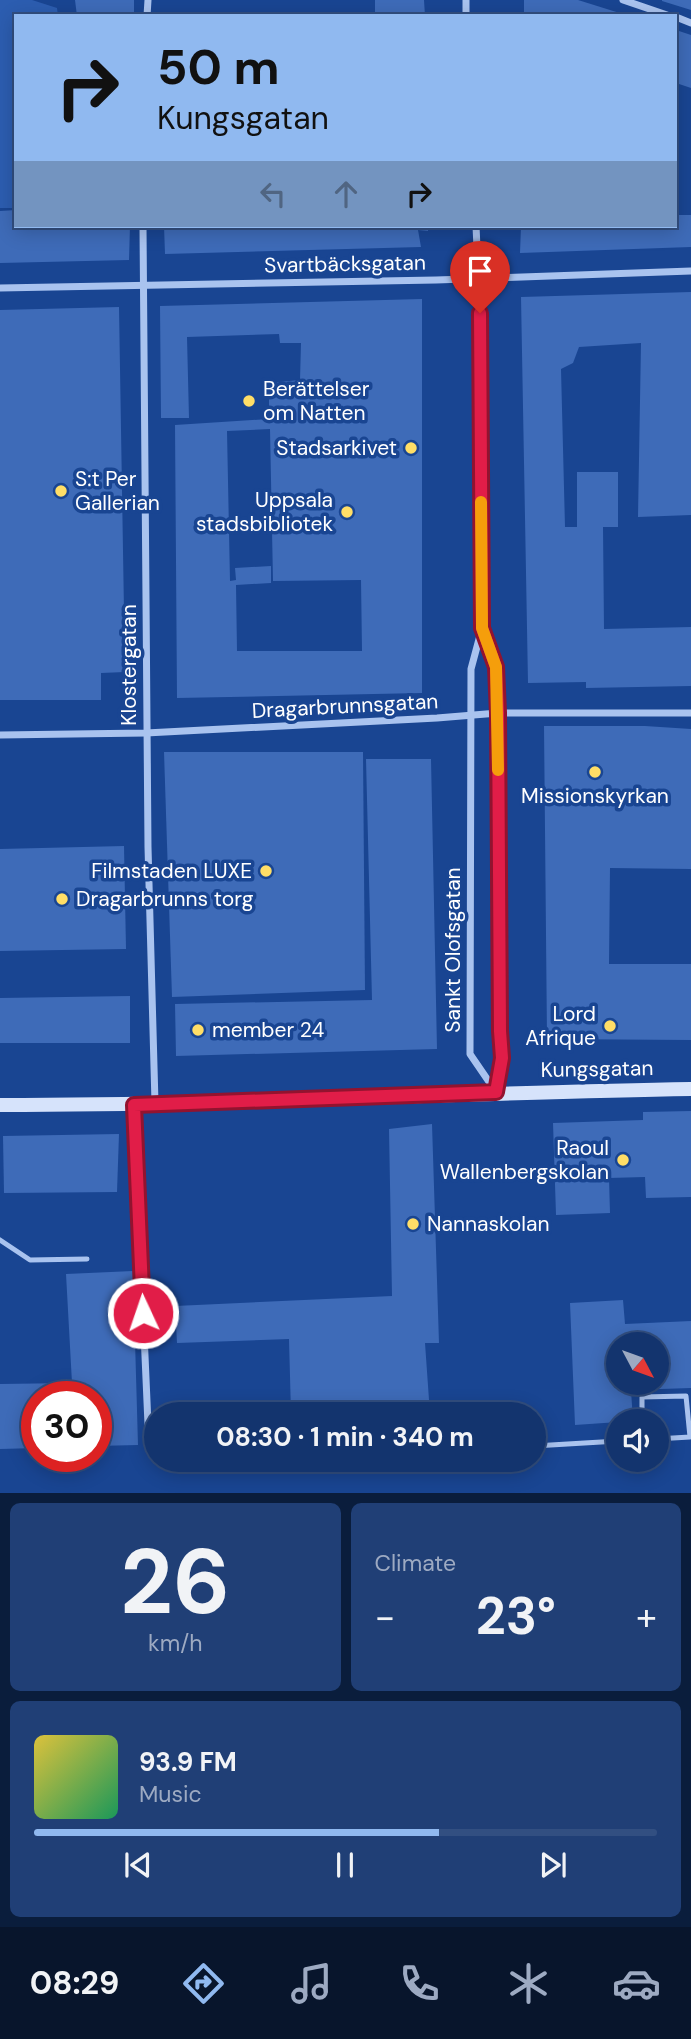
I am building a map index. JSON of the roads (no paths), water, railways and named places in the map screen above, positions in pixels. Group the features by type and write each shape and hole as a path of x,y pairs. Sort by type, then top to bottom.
{"main road":[{"name":"Kungsgatan","path":"0,1105 134,1105 496,1092 691,1089"}],"street":[{"path":"623,0 664,14"},
{"name":"Klostergatan","path":"143,228 146,733 155,1104"},
{"name":"Sankt Olofsgatan","path":"476,228 479,277 482,628 471,669 470,1054 496,1092"},
{"name":"Svartbäcksgatan","path":"0,288 691,271"},
{"name":"Sankt Olofsgatan","path":"482,628 496,667 498,713 502,1058 496,1092"},
{"name":"Dragarbrunnsgatan","path":"0,736 146,733 498,713 691,713"},
{"path":"134,1105 147,1402"}],"lane":[{"path":"0,1240 30,1260 87,1259"},
{"path":"642,1409 642,1397 686,1396 690,1437 669,1438"},
{"path":"546,1445 606,1442"}],"place":[{"name":"Berättelser om Natten","path":"249,401"},
{"name":"Stadsarkivet","path":"411,448"},
{"name":"S:t Per Gallerian","path":"61,491"},
{"name":"Uppsala stadsbibliotek","path":"347,512"},
{"name":"Missionskyrkan","path":"595,772"},
{"name":"Filmstaden LUXE","path":"266,871"},
{"name":"Dragarbrunns torg","path":"62,899"},
{"name":"Lord Afrique","path":"610,1026"},
{"name":"member 24","path":"198,1030"},
{"name":"Raoul Wallenbergskolan","path":"623,1160"},
{"name":"Nannaskolan","path":"413,1224"}]}
